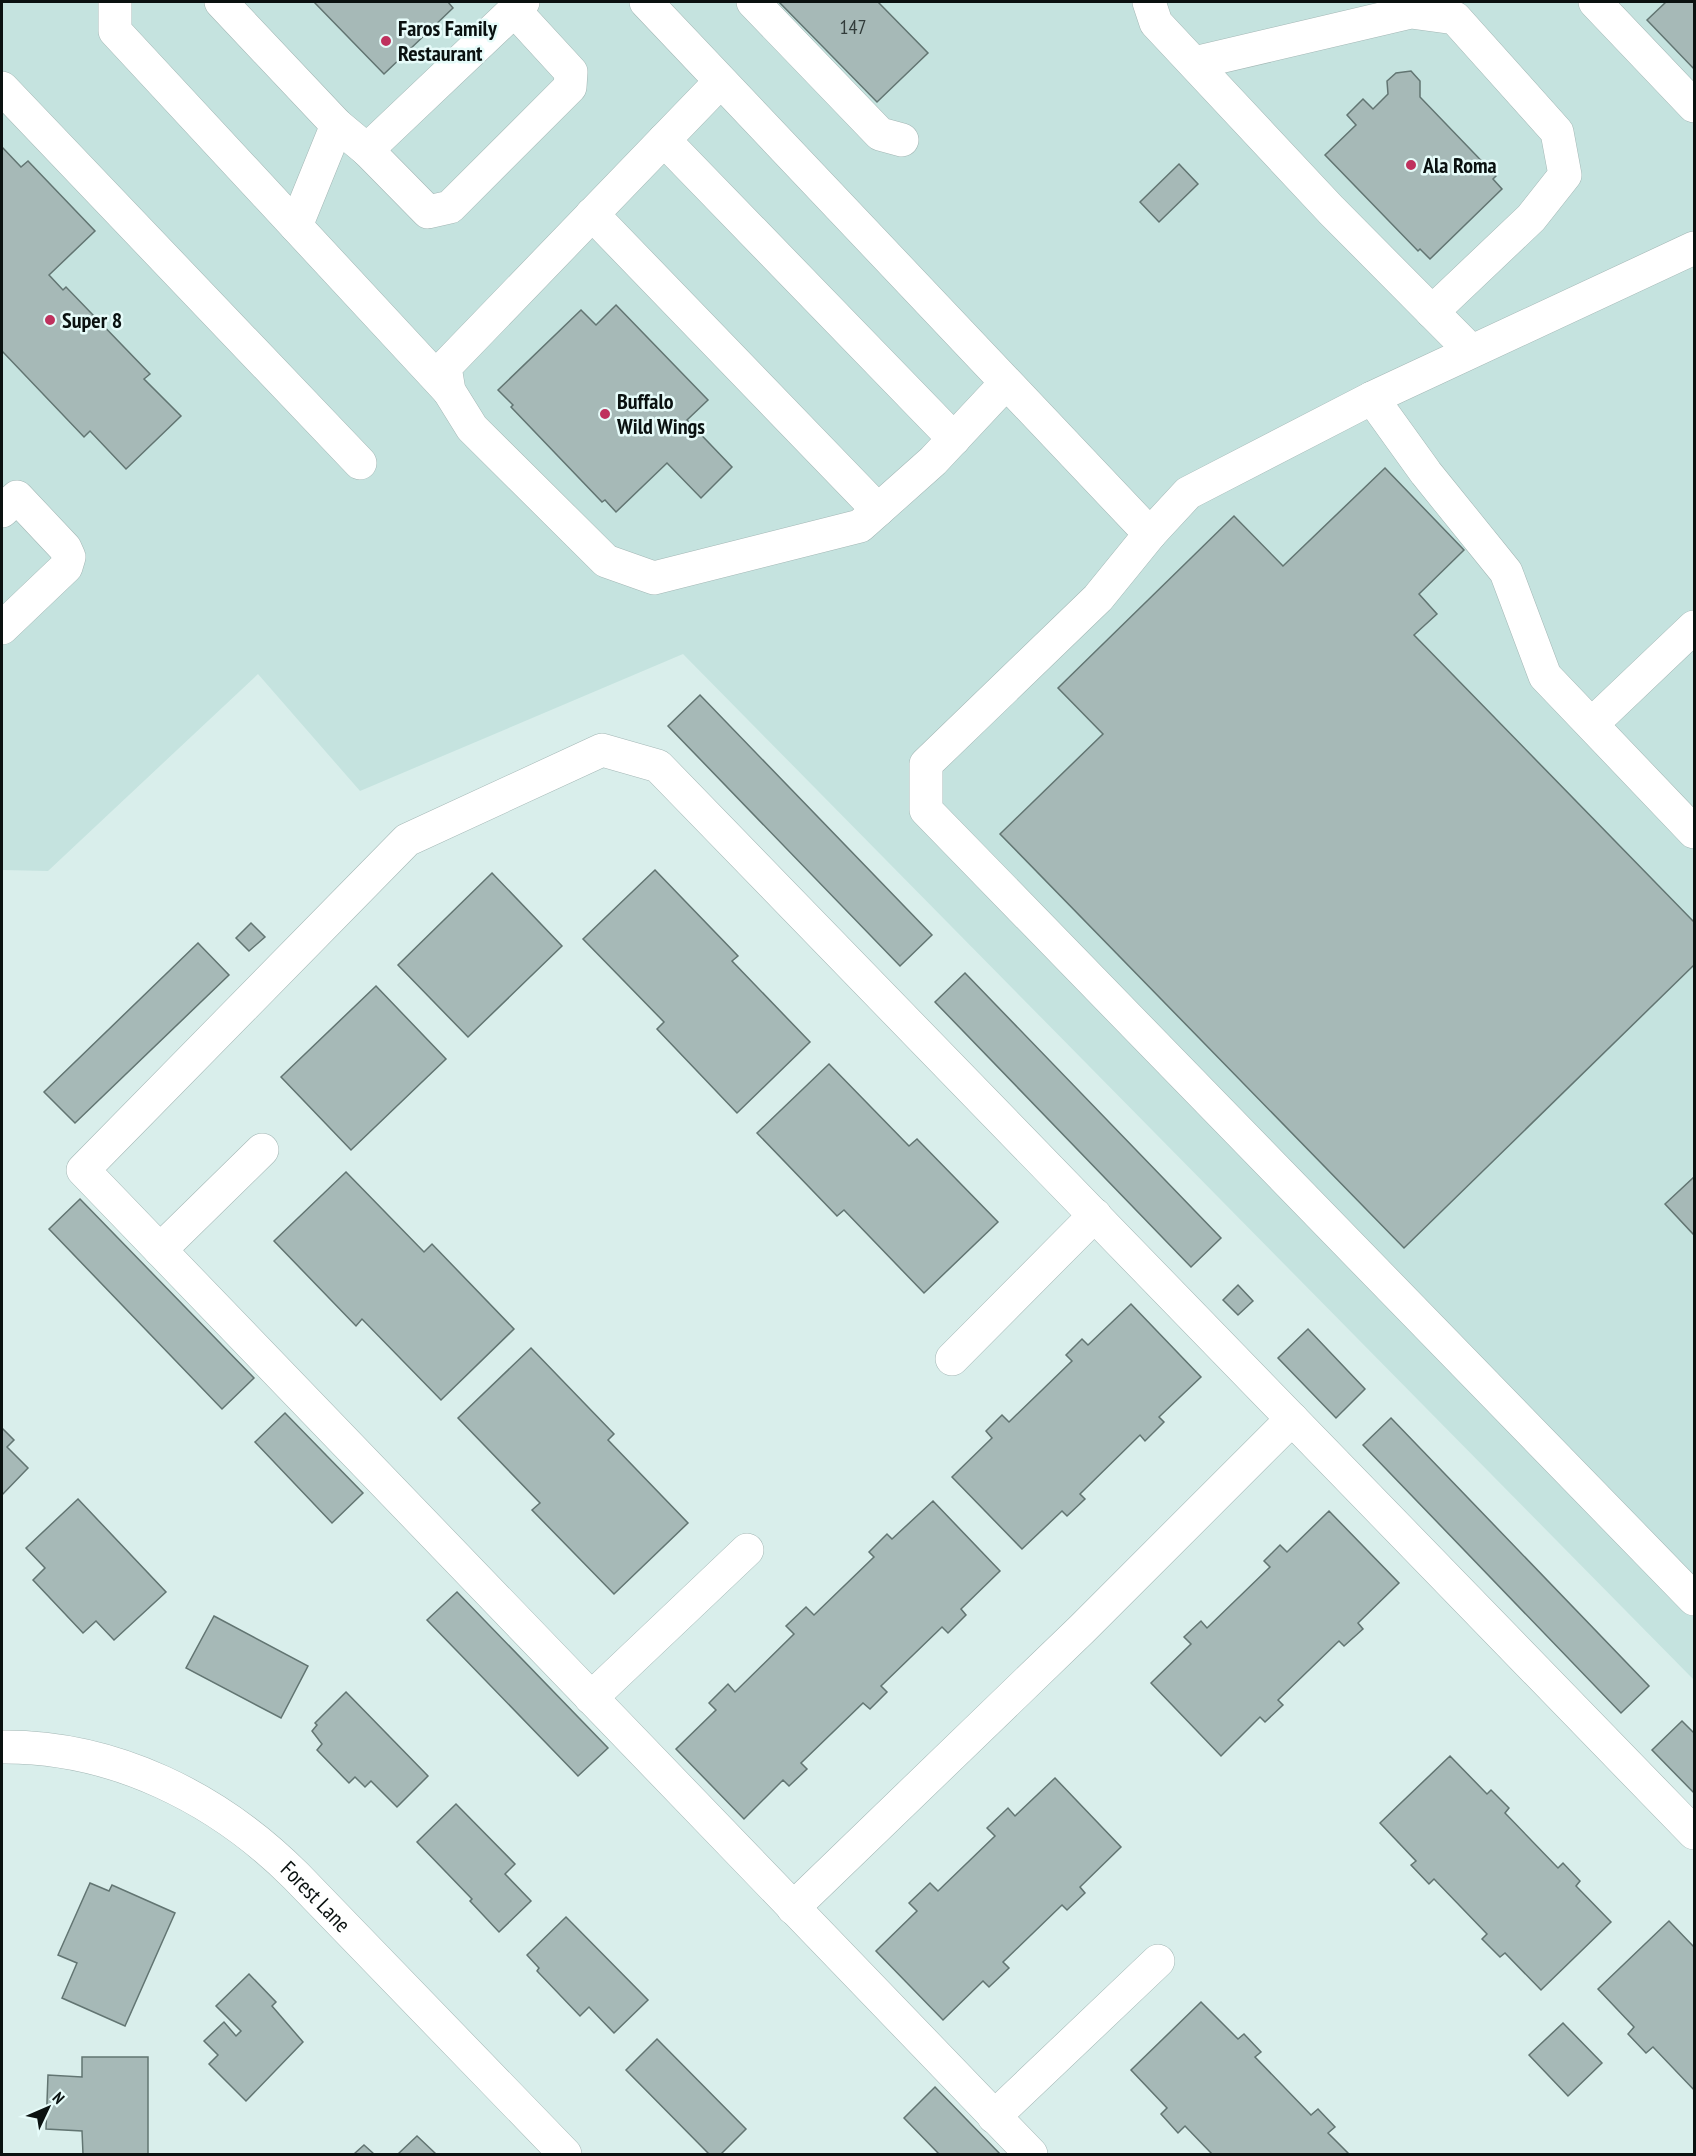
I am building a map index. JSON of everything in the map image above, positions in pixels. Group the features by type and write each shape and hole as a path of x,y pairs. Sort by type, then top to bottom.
{"street":[{"path":"115,2 115,31 449,391 472,428 606,561 654,578 860,526 933,461 1006,383"},
{"path":"221,2 337,125 367,150 428,212 450,207 570,87 571,72 518,6 367,150"},
{"path":"646,2 1150,534"},
{"path":"753,2 880,134 902,140"},
{"path":"1149,2 1156,23 1331,210 1471,351"},
{"path":"1595,2 1695,106"},
{"path":"1194,63 1411,12 1455,18 1557,132 1564,175 1531,218 1432,312"},
{"path":"449,391 445,367 720,82"},
{"path":"2,88 360,463"},
{"path":"296,226 337,125"},
{"path":"664,140 954,438"},
{"path":"592,214 878,510"},
{"path":"1695,248 1372,398 1188,493 1150,534 1098,598 926,764 926,810 1695,1599"},
{"path":"1372,398 1425,473 1506,572 1545,676 1695,832"},
{"path":"2,628 66,567 69,557 65,548 6,496"},
{"path":"1592,724 1695,627"},
{"path":"1031,2154 83,1170 407,840 602,750 658,765 1695,1833"},
{"path":"160,1250 262,1150"},
{"path":"952,1359 1095,1215"},
{"path":"793,1908 1082,1629 1292,1419"},
{"path":"591,1698 747,1550"},
{"name":"Forest Lane","path":"2,1747 82,1756 138,1772 192,1796 253,1836 296,1876 562,2154"},
{"path":"994,2117 1158,1961"}],"shaded area":[{"path":"2,2 1694,2 1694,1680 683,654 360,791 258,674 48,871 2,870"}],"building":[{"name":"Faros Family Restaurant","path":"314,2 448,2 453,8 384,74"},
{"path":"779,2 878,2 928,53 877,102"},
{"path":"1666,2 1694,2 1694,69 1647,20"},
{"name":"Ala Roma","path":"1411,71 1420,81 1420,97 1496,176 1493,179 1502,189 1430,259 1420,249 1418,251 1325,155 1356,125 1347,115 1363,99 1373,109 1388,94 1387,81 1396,73"},
{"name":"Super 8","path":"2,147 21,167 28,161 95,231 49,275 63,290 66,287 150,374 144,379 181,416 126,469 90,431 84,437 2,351"},
{"path":"1179,164 1198,184 1159,222 1140,202"},
{"name":"Buffalo Wild Wings","path":"616,305 708,400 687,420 732,467 701,498 667,463 616,512 605,500 602,502 511,407 513,405 498,390 581,310 596,325"},
{"path":"1385,468 1464,550 1419,594 1437,614 1414,635 1694,922 1694,965 1404,1248 1000,834 1103,734 1058,688 1234,516 1283,566"},
{"path":"700,695 932,935 900,966 668,726"},
{"path":"655,870 738,956 732,961 810,1042 737,1113 657,1029 664,1022 583,939"},
{"path":"492,873 562,946 468,1037 398,965"},
{"path":"251,923 265,937 249,951 236,938"},
{"path":"198,943 229,975 75,1123 44,1092"},
{"path":"965,973 1221,1238 1191,1267 935,1002"},
{"path":"376,986 446,1059 351,1150 281,1077"},
{"path":"829,1064 909,1146 917,1139 998,1222 924,1293 844,1210 837,1216 757,1133"},
{"path":"346,1172 424,1252 432,1244 514,1329 441,1400 362,1319 356,1326 274,1241"},
{"path":"1694,1177 1694,1235 1665,1204"},
{"path":"80,1199 254,1378 222,1409 49,1229"},
{"path":"1238,1285 1253,1301 1238,1315 1223,1300"},
{"path":"1131,1304 1201,1377 1159,1417 1164,1422 1145,1441 1140,1435 1080,1494 1085,1499 1067,1516 1062,1511 1022,1549 952,1477 992,1438 986,1431 1002,1415 1009,1422 1072,1361 1066,1355 1082,1339 1088,1345"},
{"path":"1308,1329 1365,1389 1336,1418 1278,1358"},
{"path":"531,1348 614,1434 608,1440 688,1523 614,1594 532,1510 540,1503 458,1418"},
{"path":"285,1413 363,1493 332,1523 255,1442"},
{"path":"1391,1418 1649,1686 1621,1713 1363,1445"},
{"path":"2,1428 14,1440 7,1447 28,1468 2,1495"},
{"path":"78,1499 166,1592 114,1640 96,1621 83,1633 33,1580 45,1568 26,1548"},
{"path":"933,1501 1000,1571 961,1609 966,1615 948,1633 942,1627 881,1686 887,1692 870,1709 863,1703 801,1763 807,1769 789,1786 783,1780 744,1819 676,1749 716,1710 709,1703 728,1684 735,1692 794,1634 786,1626 806,1607 814,1615 874,1557 869,1552 887,1534 892,1539"},
{"path":"1329,1511 1399,1583 1358,1623 1363,1629 1344,1646 1339,1641 1278,1700 1283,1705 1265,1722 1260,1717 1221,1756 1151,1683 1191,1644 1184,1637 1201,1621 1207,1628 1270,1567 1264,1561 1280,1545 1287,1552"},
{"path":"457,1592 608,1748 578,1776 427,1620"},
{"path":"214,1616 308,1666 281,1718 186,1668"},
{"path":"346,1692 428,1776 397,1807 371,1781 365,1787 355,1777 349,1783 317,1750 322,1744 312,1731 317,1725 315,1723"},
{"path":"1682,1721 1694,1733 1694,1793 1652,1750"},
{"path":"1450,1756 1487,1794 1491,1790 1509,1808 1505,1813 1558,1868 1563,1863 1580,1881 1576,1886 1611,1922 1541,1990 1505,1953 1500,1957 1482,1939 1487,1934 1434,1879 1429,1884 1411,1865 1416,1861 1380,1823"},
{"path":"1055,1778 1121,1847 1080,1887 1085,1893 1067,1910 1062,1905 1003,1962 1009,1968 989,1987 983,1981 943,2020 876,1951 917,1911 909,1903 930,1883 938,1891 995,1836 987,1828 1008,1808 1015,1816"},
{"path":"456,1804 515,1864 505,1874 531,1901 499,1932 470,1901 472,1899 417,1842"},
{"path":"90,1883 109,1891 112,1885 175,1913 125,2026 62,1998 77,1963 58,1955"},
{"path":"566,1917 648,2000 614,2033 589,2007 580,2016 537,1971 539,1968 527,1955"},
{"path":"1669,1921 1694,1947 1694,2090 1653,2047 1646,2053 1628,2034 1634,2027 1598,1989"},
{"path":"249,1974 276,2002 272,2006 303,2042 246,2101 209,2064 218,2055 204,2041 224,2022 236,2036 241,2031 216,2006"},
{"path":"1201,2002 1238,2039 1244,2034 1261,2052 1255,2057 1311,2115 1318,2109 1335,2127 1328,2133 1349,2154 1212,2154 1185,2126 1178,2133 1161,2114 1167,2108 1131,2070"},
{"path":"1563,2023 1602,2063 1568,2096 1529,2055"},
{"path":"657,2039 746,2129 721,2154 709,2154 626,2070"},
{"path":"82,2057 148,2057 148,2154 83,2154 82,2131 46,2129 48,2075 82,2077"},
{"path":"935,2087 1000,2154 939,2154 904,2118"},
{"path":"417,2136 436,2154 398,2154"},
{"path":"364,2145 374,2154 354,2154"}],"place":[{"name":"Faros Family Restaurant","path":"386,41"},
{"name":"Ala Roma","path":"1411,165"},
{"name":"Super 8","path":"50,320"},
{"name":"Buffalo Wild Wings","path":"605,414"}]}
